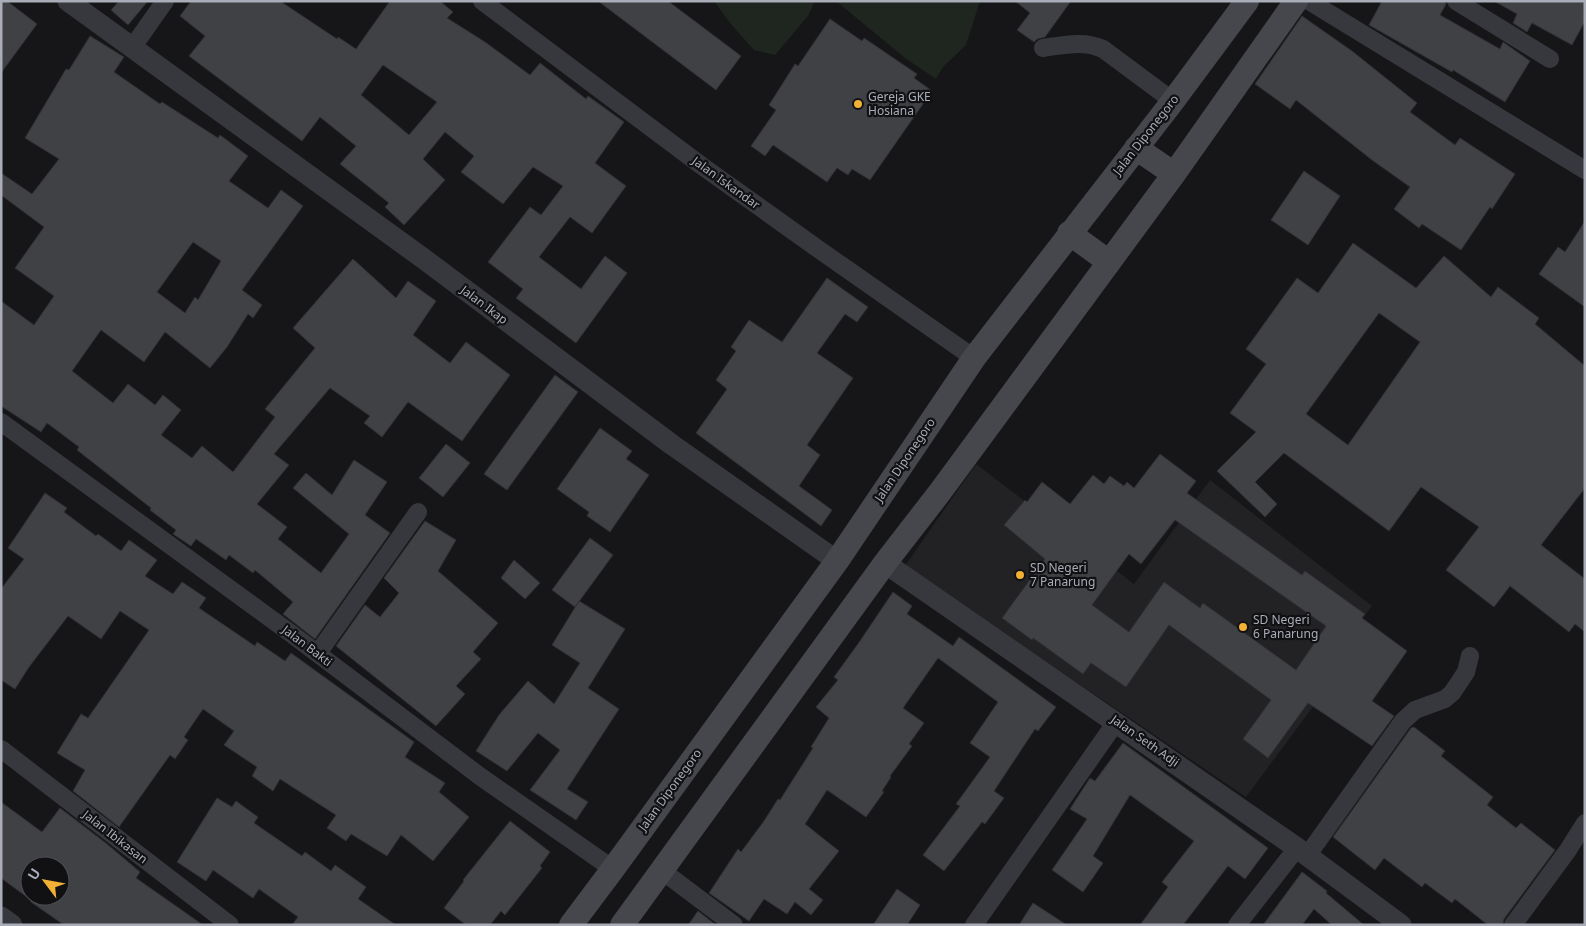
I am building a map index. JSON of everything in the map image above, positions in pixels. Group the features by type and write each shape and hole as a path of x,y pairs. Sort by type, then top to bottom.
{"main road":[{"name":"Jalan Diponegoro","path":"570,925 613,870 837,561 974,358 1173,101 1247,1"},
{"path":"622,925 885,563 940,492 1174,174 1296,1"},
{"path":"1136,148 1174,174"},
{"path":"1069,233 1109,262"}],"street":[{"name":"Jalan Ikap","path":"68,1 424,259 671,444 837,561"},
{"path":"132,48 165,1"},
{"name":"Jalan Iskandar","path":"482,1 702,166 821,252 974,358"},
{"path":"1309,1 1585,170"},
{"path":"1456,1 1550,59"},
{"path":"1044,48 1083,43 1094,44 1173,101"},
{"name":"Jalan Bakti","path":"1,422 318,653 481,777 613,870"},
{"path":"318,653 418,512"},
{"name":"Jalan Seth Adji","path":"885,563 1302,852 1401,925"},
{"path":"1236,925 1302,852 1403,721 1415,710 1445,699 1452,693 1466,672 1470,656"},
{"path":"974,925 1116,722"},
{"name":"Jalan Ibikasan","path":"1,749 230,925"},
{"path":"1513,925 1568,850 1585,823"},
{"path":"661,870 734,925"},
{"path":"1,917 12,925"}],"shaded area":[{"path":"714,1 815,1 808,16 775,55 754,50 730,23"},
{"path":"836,1 980,1 966,45 943,67 936,79 905,58"},
{"name":"SD Negeri 6 Panarung","path":"976,464 1134,584 1210,480 1372,606 1340,648 1350,657 1246,797 905,566"}],"building":[{"path":"1,1 7,1 37,24 1,73"},
{"path":"119,1 148,1 128,25 111,10"},
{"path":"191,1 280,1 337,39 338,37 356,49 390,1 440,1 453,12 447,18 485,42 530,75 540,63 586,99 588,96 624,122 595,163 626,186 592,233 570,217 539,257 581,289 605,256 627,273 576,343 516,298 523,289 488,262 530,207 541,215 563,186 533,167 503,204 461,172 474,156 445,132 423,159 445,180 404,225 385,207 389,203 340,164 356,146 320,117 302,141 189,56 205,36 180,16","holes":["383,65 437,102 409,135 361,95"]},
{"path":"598,1 668,1 741,56 716,90"},
{"path":"1015,1 1071,1 1045,37 1034,42 1017,30 1030,13"},
{"path":"1382,1 1445,1 1446,4 1440,15 1500,49 1503,42 1530,61 1505,102 1453,70 1452,72 1369,25"},
{"path":"1494,1 1585,1 1585,21 1572,45 1532,23 1527,32 1513,23 1517,14"},
{"path":"1302,16 1352,51 1417,103 1410,112 1455,145 1460,138 1515,174 1492,209 1490,207 1461,250 1422,224 1419,228 1394,209 1410,187 1372,160 1296,100 1290,109 1255,84"},
{"path":"830,19 862,41 864,38 917,74 914,78 932,91 870,180 852,169 848,175 837,168 827,182 773,145 765,156 751,146 776,110 769,105 795,64 798,66"},
{"path":"90,36 124,57 114,72 160,104 162,102 218,138 220,135 248,156 229,181 268,208 281,190 303,206 242,290 262,305 253,318 248,314 227,347 210,368 165,332 144,362 101,330 72,371 113,403 128,384 155,405 163,395 181,410 161,435 192,458 202,446 233,472 275,417 265,409 315,348 293,328 353,259 396,298 408,281 436,301 413,335 450,363 466,342 510,375 462,441 408,402 382,437 364,423 370,416 330,388 274,454 289,465 257,504 287,527 278,539 321,573 349,534 293,488 306,473 332,495 354,460 387,482 365,515 390,533 315,639 283,614 293,602 255,570 253,573 229,555 226,560 196,539 191,546 173,534 176,530 150,510 151,508 77,450 79,447 47,423 41,432 1,406 1,301 34,325 54,296 15,268 44,227 1,195 1,173 32,194 59,159 25,138 66,69 69,70","holes":["193,242 221,261 198,300 195,297 185,313 157,292"]},
{"path":"1304,171 1340,196 1308,245 1271,220"},
{"path":"1585,221 1585,307 1539,274 1558,247 1565,252"},
{"path":"1353,243 1416,288 1444,256 1491,297 1498,287 1539,318 1535,324 1585,366 1585,488 1541,545 1585,579 1585,632 1575,624 1569,632 1510,586 1494,607 1446,570 1479,527 1421,487 1389,531 1284,453 1255,482 1277,504 1265,517 1217,471 1256,432 1230,413 1266,364 1246,349 1297,278 1318,293","holes":["1379,313 1420,342 1348,445 1306,414"]},
{"path":"827,278 868,307 857,322 845,314 817,353 853,378 807,445 820,455 799,486 832,510 821,526 696,433 727,389 716,380 736,351 731,347 749,320 782,342"},
{"path":"555,375 578,392 507,490 484,474"},
{"path":"600,428 632,451 626,459 649,475 610,532 587,516 589,512 557,489"},
{"path":"446,444 470,463 443,497 419,478"},
{"path":"1160,454 1196,481 1187,493 1302,575 1305,571 1365,614 1362,618 1407,651 1372,701 1394,716 1372,746 1308,703 1268,758 1243,739 1271,700 1169,625 1126,687 1091,663 1083,674 1002,618 1045,559 1004,525 1025,500 1027,502 1042,482 1070,504 1093,475 1104,484 1110,476 1124,486 1127,482 1134,488","holes":["1175,520 1326,626 1296,670 1203,603 1200,608 1164,582 1129,632 1092,605 1129,554 1141,564"]},
{"path":"45,493 67,508 64,512 96,536 98,534 121,551 129,540 157,560 145,576 173,594 182,582 206,598 199,608 255,646 257,642 285,661 291,653 414,742 405,757 445,783 439,792 469,817 433,861 401,835 387,856 351,834 346,841 327,828 336,815 280,779 273,791 252,776 257,767 224,745 234,731 203,709 184,737 188,740 175,759 170,755 119,827 73,791 85,770 57,753 81,714 88,718 149,630 120,611 101,639 68,616 29,667 15,689 1,680 1,589 24,559 8,548"},
{"path":"425,521 456,540 438,571 498,623 473,652 481,659 456,686 465,694 436,726 336,646 365,605 380,617 399,593 384,578"},
{"path":"590,538 613,555 575,607 552,590"},
{"path":"514,560 540,583 525,599 501,578"},
{"path":"893,592 912,606 907,614 953,646 959,637 1056,707 1038,731 1035,729 994,791 1004,798 985,824 982,822 944,871 923,855 960,806 956,804 990,757 970,743 998,702 938,658 903,708 924,723 909,744 912,746 890,776 882,791 884,792 866,817 827,790 805,824 839,851 809,889 823,900 811,915 795,902 787,914 764,899 749,921 709,893 738,849 741,852 778,799 780,800 813,748 811,747 829,718 816,707 838,680 834,677"},
{"path":"579,601 625,629 588,688 619,709 567,789 588,802 576,820 530,790 560,750 538,733 507,771 476,751 499,715 528,681 554,704 580,663 552,645"},
{"path":"1414,727 1445,751 1441,756 1493,797 1487,805 1516,828 1521,823 1555,850 1504,919 1503,925 1488,925 1455,899 1452,903 1425,883 1422,887 1384,858 1375,870 1333,837 1411,728"},
{"path":"1123,743 1268,848 1245,879 1228,866 1183,925 1140,925 1168,887 1162,882 1194,841 1130,795 1093,856 1103,863 1083,892 1052,870 1087,819 1070,809 1090,778 1095,781"},
{"path":"217,798 232,807 236,801 258,817 254,823 302,856 305,852 331,871 335,865 366,887 358,899 396,925 292,925 298,917 259,889 253,898 213,870 206,881 177,862"},
{"path":"1,802 42,832 60,808 140,872 136,878 203,925 64,925 37,906 70,906 70,856 20,856 20,892 1,878"},
{"path":"510,821 550,852 540,866 542,868 505,915 501,911 490,925 466,925 444,908 463,880"},
{"path":"1302,872 1327,891 1326,893 1364,925 1332,925 1314,909 1302,925 1263,925"},
{"path":"897,889 920,905 907,925 873,925"},
{"path":"1033,903 1067,925 1019,925"},
{"path":"698,911 716,925 688,925"}],"place":[{"name":"Gereja GKE Hosiana","path":"858,104"},
{"name":"SD Negeri 7 Panarung","path":"1020,575"},
{"name":"SD Negeri 6 Panarung","path":"1243,627"}]}
